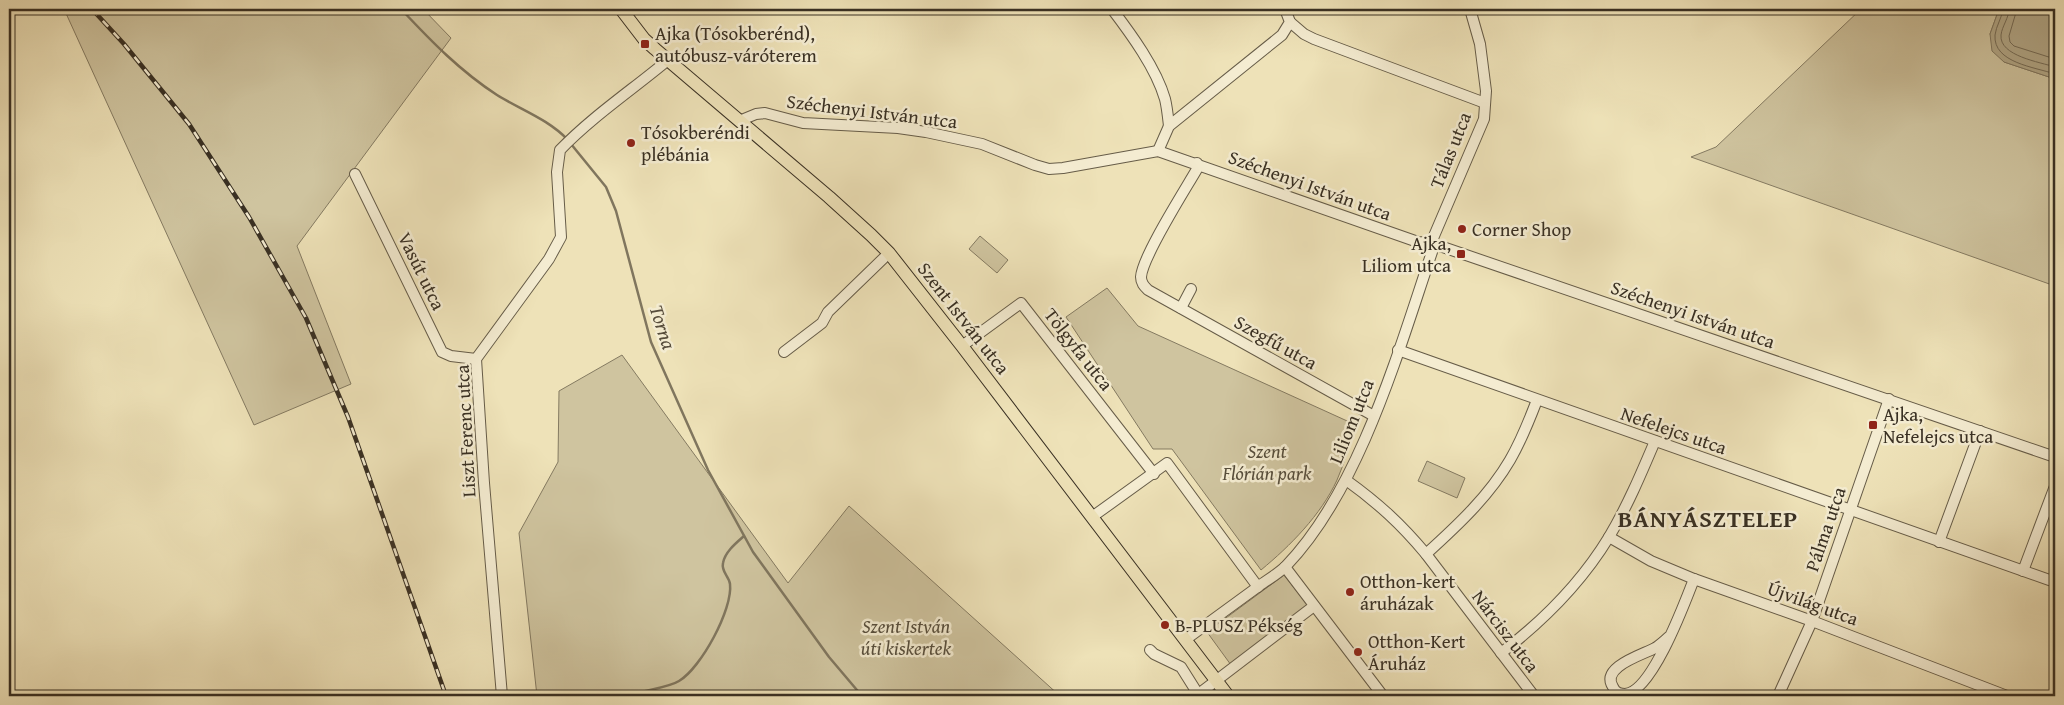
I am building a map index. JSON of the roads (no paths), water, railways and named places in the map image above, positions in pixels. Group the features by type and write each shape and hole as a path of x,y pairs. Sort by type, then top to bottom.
{"main road":[{"name":"Szent István utca","path":"622,9 644,39 864,229 889,253 1228,696"}],"street":[{"path":"1112,9 1130,32 1156,77 1165,99 1169,126"},
{"path":"1285,9 1290,22 1314,39 1485,103"},
{"name":"Tálas utca","path":"1431,243 1484,119 1486,91 1480,44 1470,9"},
{"path":"1158,151 1169,126 1282,35 1290,22"},
{"name":"Liszt Ferenc utca","path":"502,696 484,483 476,360 549,259 561,237 557,172 560,150 604,108 649,78 668,60"},
{"name":"Széchenyi István utca","path":"740,121 756,114 765,113 803,123 898,128 926,132 982,144 1034,166 1049,169 1158,151 1197,163 1418,242 1431,243 2055,457"},
{"name":"Szegfű utca","path":"1197,163 1197,169 1149,254 1140,279 1142,285 1374,416"},
{"name":"Vasút utca","path":"355,174 442,352 451,356 476,360"},
{"name":"Liliom utca","path":"1185,640 1285,567 1319,524 1346,480 1374,416 1432,252 1431,243"},
{"path":"784,352 822,323 828,312 889,253"},
{"path":"1181,308 1191,289"},
{"name":"Tölgyfa utca","path":"962,346 1021,303 1154,474"},
{"name":"Nefelejcs utca","path":"1398,350 2055,582"},
{"name":"Pálma utca","path":"1780,696 1812,621 1889,399"},
{"path":"1426,554 1472,510 1492,486 1509,461 1523,435 1537,400"},
{"path":"1939,542 1980,431"},
{"path":"1500,653 1532,629 1558,604 1586,570 1609,537 1635,488 1655,441"},
{"path":"1092,517 1167,464 1258,587"},
{"name":"Nárcisz utca","path":"1346,480 1390,513 1426,554 1534,696"},
{"path":"2023,571 2055,486"},
{"name":"Újvilág utca","path":"1609,537 1651,561 1694,579 1812,621 2007,696"},
{"path":"1285,567 1383,696"},
{"path":"1670,636 1657,647 1620,665 1613,672 1610,680 1612,687 1617,692 1624,694 1633,692 1656,665 1670,636 1694,579"},
{"path":"1150,650 1154,654 1182,667 1197,695 1314,606"}],"water":[{"path":"1999,9 2055,9 2055,79 2004,62 1992,51 1990,34"}],"waterway":[{"name":"Torna","path":"401,9 458,66 483,86 552,126 568,140"},
{"name":"Torna","path":"571,144 606,187 616,211 651,342 708,470 753,552 829,657 862,696"},
{"path":"628,696 679,681 697,664 714,637 730,595 730,584 723,569 724,559 731,548 744,536"}],"railway":[{"path":"92,9 124,44 189,124 249,217 306,318 348,417 446,696"}],"place":[{"name":"Ajka (Tósokberénd), autóbusz-váróterem","path":"645,44"},
{"name":"Tósokberéndi plébánia","path":"631,143"},
{"name":"Corner Shop","path":"1462,229"},
{"name":"Ajka, Liliom utca","path":"1461,254"},
{"name":"Ajka, Nefelejcs utca","path":"1873,425"},
{"name":"Otthon-kert áruházak","path":"1350,592"},
{"name":"B-PLUSZ Pékség","path":"1165,625"},
{"name":"Otthon-Kert Áruház","path":"1358,652"}],"district":[{"name":"BÁNYÁSZTELEP","path":"1708,519"}],"park label":[{"name":"Szent Flórián park","path":"1267,462"},
{"name":"Szent István úti kiskertek","path":"906,637"}]}
